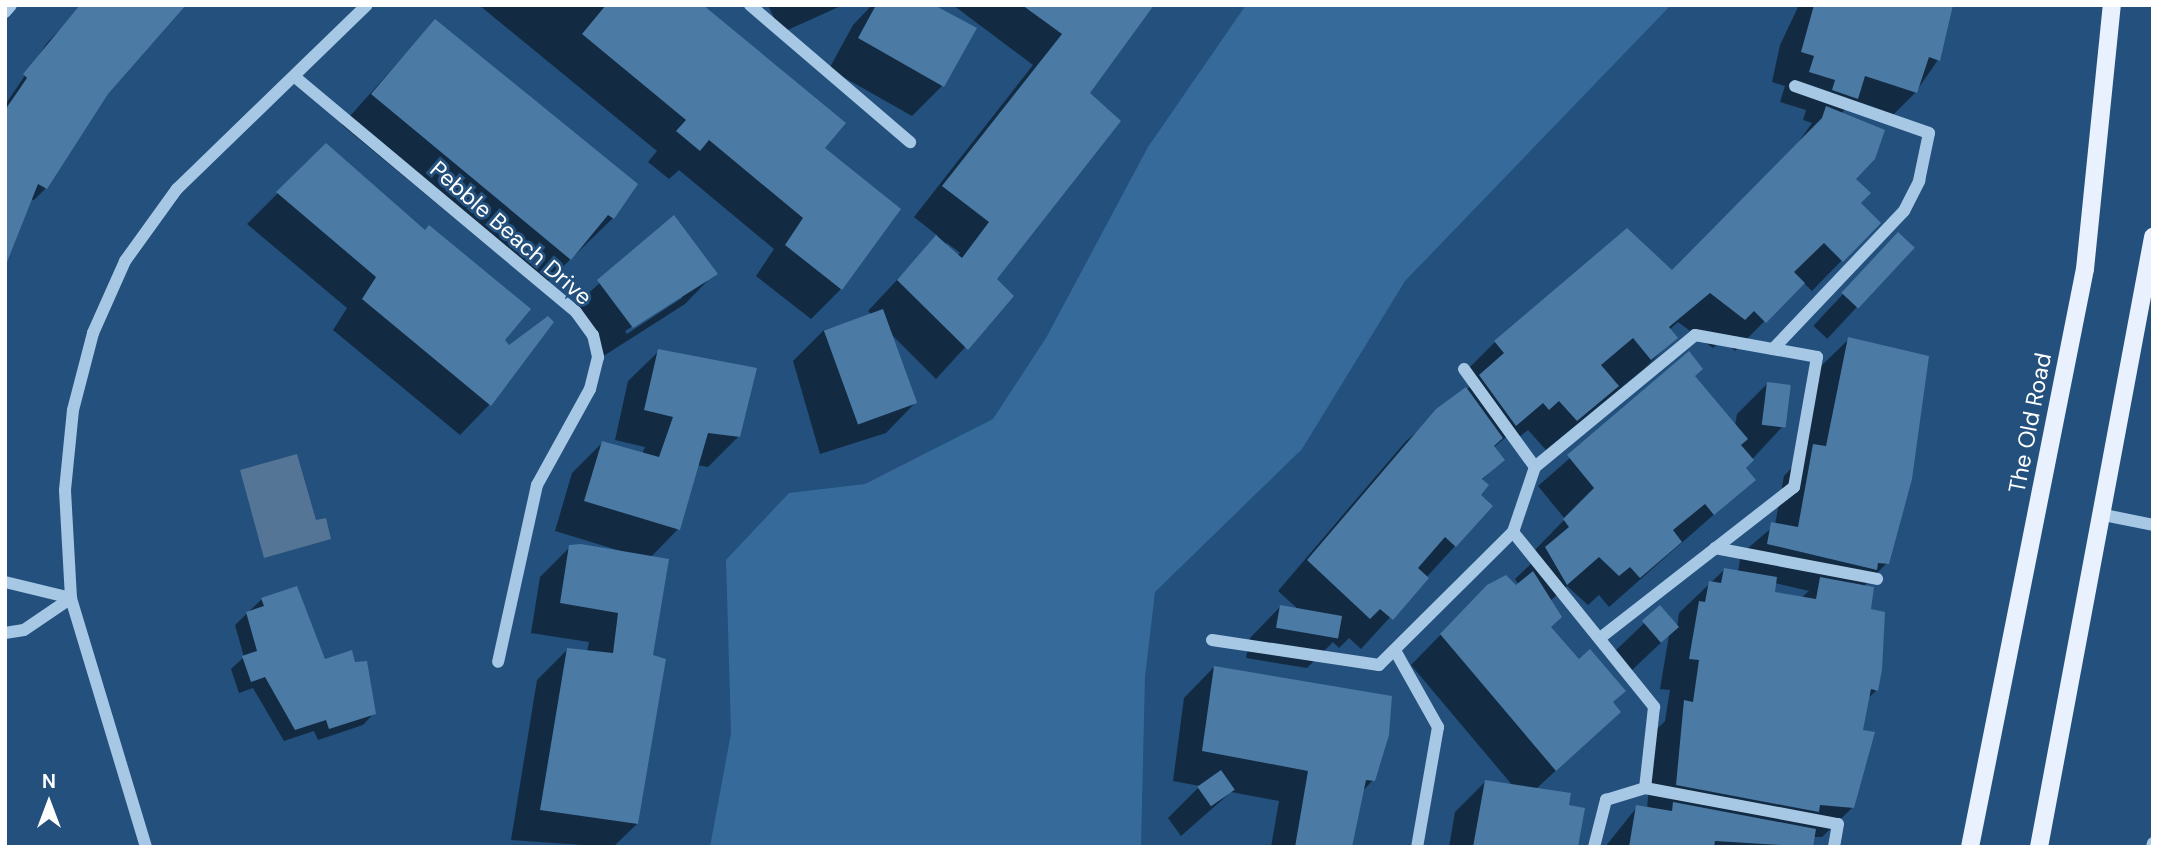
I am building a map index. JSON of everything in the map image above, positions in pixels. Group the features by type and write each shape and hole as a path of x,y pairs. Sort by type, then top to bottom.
{"main road":[{"name":"The Old Road","path":"1970,847 2085,269 2112,5"},
{"path":"2039,847 2149,286 2153,237"}],"street":[{"path":"5,12 11,5"},
{"path":"146,847 71,598 65,490 73,410 93,333 125,261 177,189 367,5"},
{"path":"750,5 910,142"},
{"name":"Pebble Beach Drive","path":"295,76 576,312 593,335 598,357 590,389 537,485 498,662"},
{"path":"1773,349 1904,211 1919,181 1929,133 1795,86"},
{"path":"1212,640 1379,665 1397,654 1513,532 1535,467 1695,335 1817,358 1794,487 1600,638"},
{"path":"1464,369 1535,467"},
{"path":"2104,515 2153,525"},
{"path":"1513,532 1654,707 1646,788"},
{"path":"1715,548 1877,579"},
{"path":"5,582 71,598"},
{"path":"5,633 24,630 71,598"},
{"path":"1397,654 1438,727 1416,847"},
{"path":"1594,847 1606,800 1646,788 1838,824 1834,847"}],"shaded area":[{"path":"1246,5 1671,5 1405,281 1302,449 1155,592 1145,677 1141,847 710,847 731,733 726,560 789,493 865,484 993,419 1046,338 1148,147"},
{"path":"297,454 316,520 326,518 331,539 264,558 240,470"}],"building":[{"path":"80,5 186,5 108,94 47,189 38,184 5,267 5,110 27,78 23,74"},
{"path":"606,5 703,5 846,123 825,148 901,209 842,290 785,245 803,218 709,140 700,151 676,131 686,120 582,34"},
{"path":"876,5 934,5 977,28 944,87 858,38"},
{"path":"1022,5 1154,5 1090,93 1121,121 997,279 1014,296 968,350 897,280 936,235 962,258 989,222 942,186 1062,34"},
{"path":"1814,5 1953,5 1940,61 1929,57 1917,93 1865,76 1858,99 1832,90 1835,80 1809,72 1814,56 1801,52"},
{"path":"435,19 638,184 614,219 608,215 571,260 371,94"},
{"path":"1826,106 1885,130 1875,159 1856,179 1871,193 1861,203 1881,223 1843,262 1824,243 1794,272 1805,283 1766,323 1754,311 1745,320 1710,293 1669,327 1678,338 1651,360 1633,338 1601,365 1619,386 1577,421 1559,401 1549,410 1543,403 1516,426 1479,375 1504,353 1494,341 1627,228 1672,270 1822,118"},
{"path":"326,143 425,230 429,225 531,309 505,340 509,345 548,316 554,322 491,406 362,299 376,277 276,192"},
{"path":"674,215 718,274 633,328 597,280"},
{"path":"1898,232 1915,248 1858,308 1841,293"},
{"path":"883,309 917,403 858,425 824,331"},
{"path":"1848,337 1929,356 1912,479 1889,564 1878,563 1877,570 1767,544 1771,522 1798,527 1813,444 1826,446"},
{"path":"658,349 757,368 740,437 708,433 680,530 584,501 602,441 659,457 673,417 644,410"},
{"path":"1689,351 1703,369 1695,376 1748,439 1741,445 1754,460 1746,468 1756,480 1714,515 1705,504 1673,530 1682,542 1640,578 1630,567 1619,576 1599,557 1567,585 1545,547 1569,527 1563,519 1594,488 1567,455"},
{"path":"1767,382 1791,385 1786,428 1762,425"},
{"path":"1466,387 1503,438 1494,446 1505,460 1482,479 1489,485 1481,495 1493,506 1456,547 1445,537 1418,568 1429,578 1393,620 1380,609 1370,619 1307,560 1436,409"},
{"path":"581,544 669,559 653,655 666,659 638,824 540,810 567,648 613,653 618,613 560,603 569,545"},
{"path":"1724,568 1777,577 1775,592 1816,599 1820,577 1874,587 1871,609 1885,612 1882,670 1878,691 1871,689 1863,730 1875,732 1854,808 1820,805 1819,812 1676,785 1684,700 1693,702 1699,660 1689,659 1699,601 1705,602 1709,581 1721,583"},
{"path":"1533,571 1562,617 1551,627 1579,659 1590,649 1626,691 1613,702 1621,712 1556,771 1440,634 1487,585 1506,575 1516,585"},
{"path":"297,586 325,659 352,650 355,662 367,661 376,714 329,729 326,720 295,730 265,677 251,682 242,656 257,651 246,612 264,606 261,598"},
{"path":"1280,605 1342,616 1338,639 1276,628"},
{"path":"1660,605 1679,627 1661,643 1642,621"},
{"path":"1214,666 1392,696 1389,735 1375,781 1366,780 1352,847 1295,847 1308,771 1202,751"},
{"path":"1221,770 1235,790 1211,806 1197,787"},
{"path":"1485,780 1571,793 1569,805 1585,808 1578,847 1473,847"},
{"path":"1673,802 1816,829 1813,847 1715,841 1714,847 1629,847 1636,805 1672,811"}]}
